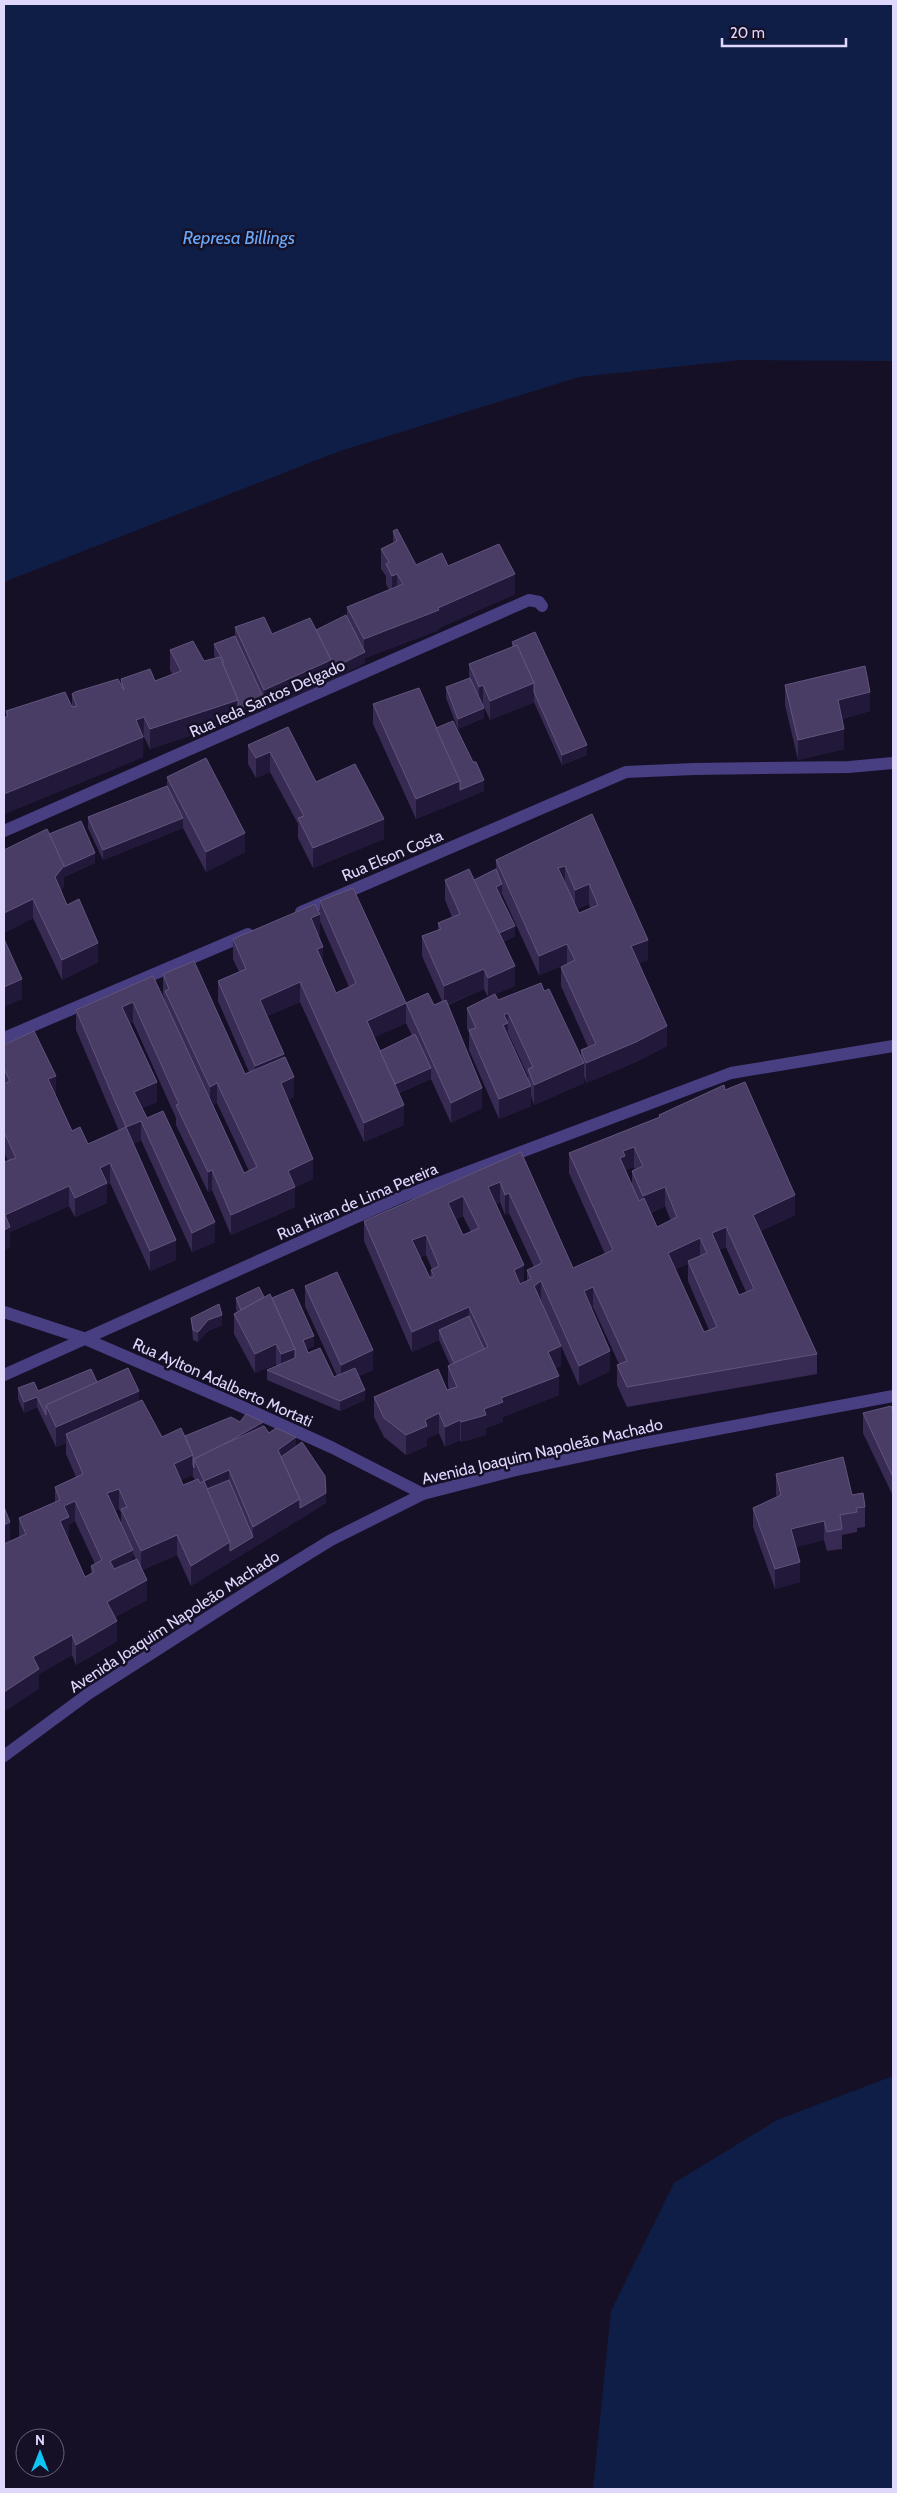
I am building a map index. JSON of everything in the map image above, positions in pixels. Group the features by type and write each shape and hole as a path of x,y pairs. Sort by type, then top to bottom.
{"street":[{"name":"Rua Ieda Santos Delgado","path":"4,831 529,600 539,602 542,606"},
{"name":"Rua Elson Costa","path":"288,917 626,772 693,768 849,767 893,763"},
{"path":"4,1038 261,929"},
{"name":"Rua Hiran de Lima Pereira","path":"4,1375 401,1197 730,1073 893,1046"},
{"name":"Rua Aylton Adalberto Mortati","path":"4,1312 83,1338 236,1404 333,1448 423,1494"},
{"name":"Avenida Joaquim Napoleão Machado","path":"4,1756 88,1694 331,1540 423,1494 512,1471 644,1443 891,1396"}],"water":[{"name":"Represa Billings","path":"4,4 893,4 893,361 740,360 579,377 340,451 4,582"},
{"path":"893,2076 893,2489 593,2489 611,2311 674,2183 777,2120"}],"building":[{"path":"397,529 416,565 442,553 448,566 499,544 515,574 438,608 439,610 364,639 347,607 403,584 397,574 392,576 386,564 389,562 381,549 397,541 393,531"},
{"path":"346,615 365,652 331,669 331,660 316,630"},
{"path":"264,617 272,634 310,618 331,660 264,690 235,627"},
{"path":"535,632 587,745 562,755 534,692 534,683 517,645 514,646 512,642"},
{"path":"235,636 264,699 238,709 238,700 222,662 224,662 214,644"},
{"path":"193,641 204,661 220,657 238,700 150,729 144,717 136,720 143,737 4,794 4,718 8,716 6,711 65,692 72,707 77,706 72,694 75,692 118,679 124,690 121,679 150,669 155,681 181,671 170,650"},
{"path":"517,645 534,683 490,701 483,685 479,687 469,664"},
{"path":"865,666 870,692 838,700 844,729 798,740 785,685"},
{"path":"470,678 484,708 458,719 446,687"},
{"path":"419,688 460,781 416,799 373,704"},
{"path":"453,721 484,780 460,790 460,781 436,728"},
{"path":"288,727 316,782 355,764 384,819 313,848 298,818 304,816 270,752 256,758 248,745"},
{"path":"206,758 245,833 206,852 167,777"},
{"path":"167,786 183,818 103,850 88,817"},
{"path":"592,814 648,940 631,946 667,1026 636,1042 586,1063 581,1050 596,1044 561,967 575,960 567,944 539,956 496,860","holes":["565,866 575,890 589,884 598,905 579,913 558,868"]},
{"path":"81,821 95,853 64,867 49,834"},
{"path":"47,829 64,866 55,877 67,905 79,899 98,943 62,960 33,899 4,913 4,850"},
{"path":"469,869 515,966 488,978 484,969 444,986 422,936 441,929 438,923 460,914 445,880"},
{"path":"496,869 502,884 496,887 515,926 499,933 474,880"},
{"path":"353,888 406,1003 367,1021 404,1105 364,1123 300,982 260,1000 284,1054 255,1066 218,981 246,969 233,939 315,904 320,914 311,918 323,947 317,949 336,993 356,983 320,901"},
{"path":"4,939 22,979 4,987"},
{"path":"194,961 245,1074 285,1057 294,1077 281,1083 313,1159 288,1171 295,1187 231,1215 212,1170 208,1172 176,1105 179,1104 133,1002 122,1007 157,1082 134,1092 147,1118 163,1111 215,1222 192,1233 141,1121 126,1127 76,1010 153,976 244,1173 257,1167 217,1083 210,1087 165,991 169,989 163,974"},
{"path":"541,983 544,991 549,989 584,1063 534,1085 528,1069 533,1067 508,1013 504,1015 508,1023 503,1025 531,1086 499,1099 469,1030 476,1028 467,1008 495,994 498,1000"},
{"path":"428,993 434,1005 446,1000 482,1088 451,1103 406,1003"},
{"path":"34,1031 56,1076 48,1079 72,1131 80,1127 88,1144 126,1127 176,1240 150,1251 110,1163 100,1168 107,1183 75,1198 69,1186 5,1215 10,1227 4,1230 4,1162 16,1158 4,1132 4,1084 10,1081 4,1069 4,1045"},
{"path":"415,1034 431,1068 395,1084 380,1051"},
{"path":"745,1082 795,1195 753,1215 817,1354 627,1387 617,1365 627,1361 593,1287 584,1291 610,1351 579,1366 541,1281 534,1286 561,1346 548,1352 559,1376 501,1398 503,1402 484,1409 486,1415 461,1422 460,1420 445,1427 439,1413 425,1420 427,1426 406,1435 384,1418 374,1397 438,1369 447,1390 457,1387 448,1366 488,1347 469,1307 412,1332 364,1221 521,1152 573,1268 613,1250 569,1153 660,1117 659,1115 724,1085 725,1090","holes":["634,1147 643,1166 632,1171 643,1196 665,1187 677,1217 657,1227 644,1198 639,1201 620,1158 625,1156 623,1151","500,1182 505,1195 509,1193 542,1263 527,1270 531,1279 520,1284 514,1270 524,1265 488,1187","463,1196 479,1228 463,1235 448,1203","726,1227 754,1289 739,1295 712,1233","426,1235 439,1266 431,1270 434,1276 430,1278 412,1240","700,1238 707,1253 688,1261 717,1327 704,1332 668,1253"]},
{"path":"337,1272 373,1350 341,1365 305,1286"},
{"path":"259,1287 264,1297 241,1310 236,1298"},
{"path":"293,1289 314,1336 303,1340 308,1353 320,1348 334,1377 355,1368 365,1390 340,1401 267,1370 295,1358 295,1349 272,1298"},
{"path":"270,1294 295,1349 281,1354 276,1344 255,1354 234,1314"},
{"path":"219,1304 222,1315 208,1320 198,1332 193,1330 191,1318"},
{"path":"469,1316 484,1349 454,1363 439,1330"},
{"path":"128,1368 139,1391 56,1427 46,1405"},
{"path":"91,1369 97,1382 46,1405 46,1415 37,1397 24,1402 18,1388 34,1382 38,1391"},
{"path":"142,1400 162,1437 181,1428 193,1455 174,1464 183,1485 198,1479 200,1483 204,1481 230,1542 191,1566 177,1535 141,1551 121,1509 127,1507 119,1489 107,1493 133,1550 110,1561 114,1569 137,1559 147,1580 107,1602 117,1621 76,1645 72,1635 33,1657 39,1669 4,1692 4,1544 26,1534 19,1518 60,1500 55,1487 83,1474 66,1434","holes":["75,1501 102,1560 91,1566 94,1572 85,1577 60,1521 69,1517 64,1506"]},
{"path":"891,1406 893,1412 893,1477 863,1413"},
{"path":"246,1414 263,1422 194,1459 194,1468 193,1455 185,1436 231,1417 240,1422"},
{"path":"264,1426 269,1433 276,1428 296,1437 278,1450 300,1499 253,1527 229,1470 204,1481 194,1459"},
{"path":"302,1442 325,1476 326,1493 300,1508 300,1499 281,1457"},
{"path":"843,1457 852,1495 863,1493 865,1507 856,1508 857,1512 840,1515 842,1529 827,1532 824,1521 791,1529 800,1562 775,1569 753,1508 781,1495 776,1474"},
{"path":"229,1480 253,1537 230,1551 230,1542 207,1489"},
{"path":"4,1507 10,1522 4,1525"}]}
